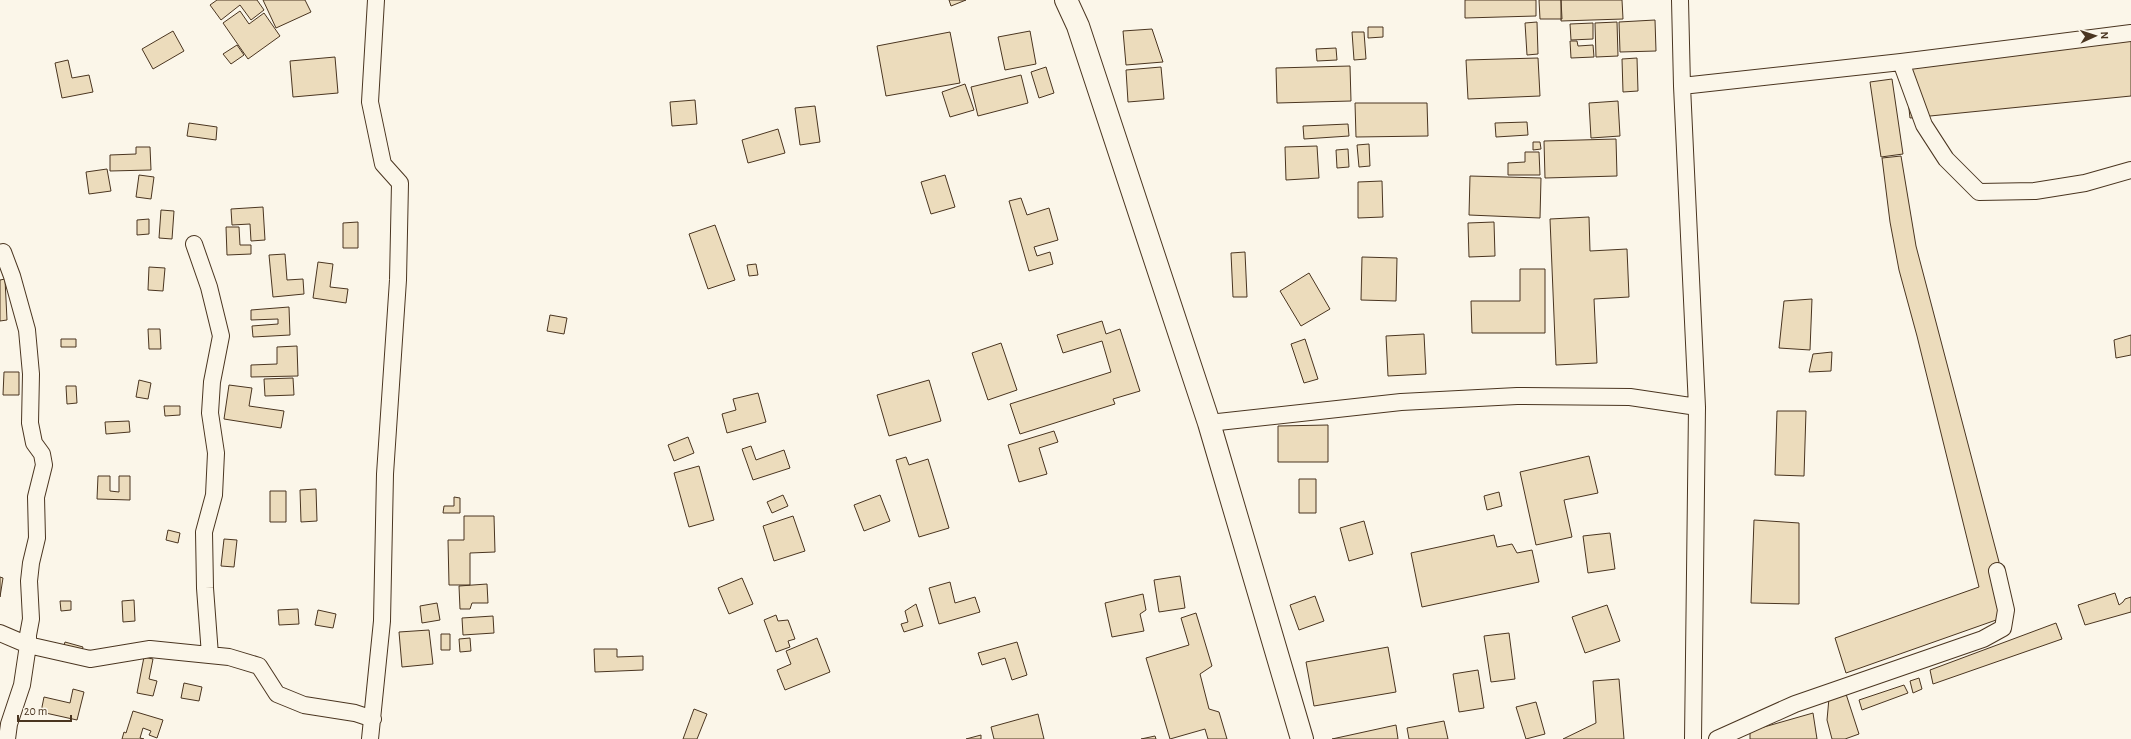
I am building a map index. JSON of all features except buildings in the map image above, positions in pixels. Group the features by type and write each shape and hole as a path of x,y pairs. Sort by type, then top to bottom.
{"main road":[{"path":"1066,0 1078,26 1209,423 1302,739"}],"street":[{"path":"370,739 382,621 385,474 398,280 400,183 383,164 370,102 376,0"},
{"path":"1680,0 1682,86 1697,407 1693,739"},
{"path":"1682,86 1901,62 2131,33"},
{"path":"1901,62 1924,125 1946,158 1979,192 2035,191 2085,183 2131,170"},
{"path":"194,244 209,287 221,336 212,382 210,413 216,453 214,495 204,532 205,588 210,655"},
{"path":"0,253 3,252 12,276 26,330 31,374 30,423 34,443 42,454 44,465 36,496 36,538 32,550 30,569 31,619 28,645 22,685 9,724 7,739"},
{"path":"1209,423 1401,402 1517,396 1630,397 1697,407"},
{"path":"1718,739 1795,704 1983,640 2003,628 2006,610 1997,571"},
{"path":"0,633 28,645 90,658 150,649 229,656 259,666 277,694 304,705 355,713 372,720"}]}
